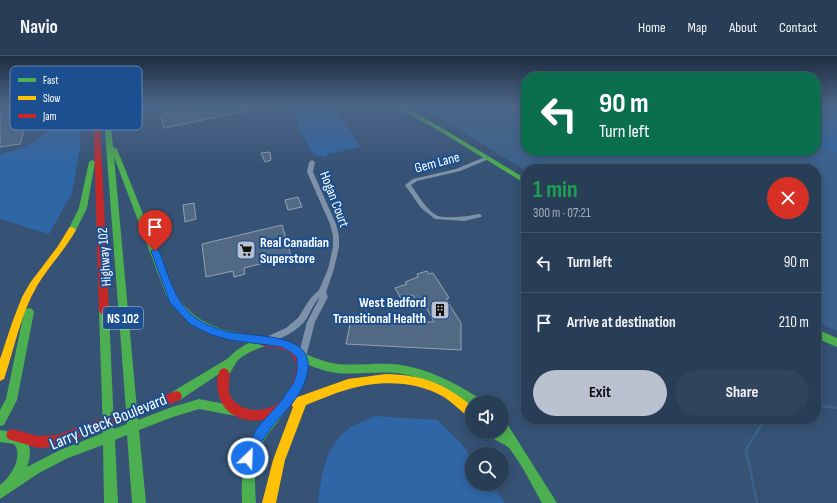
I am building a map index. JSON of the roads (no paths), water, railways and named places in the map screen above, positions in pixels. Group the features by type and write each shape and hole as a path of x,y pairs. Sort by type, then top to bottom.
{"main road":[{"path":"435,126 521,179"},
{"name":"Highway 102","path":"97,130 111,503"},
{"name":"Highway 102","path":"109,130 139,503"},
{"path":"109,134 130,192 160,263 171,295 180,310 195,323 216,332 264,342 278,342 288,345 302,357 323,368 334,370 378,367 412,370 446,382 465,395"},
{"path":"0,421 11,400 25,325 46,272 72,231 83,208 97,136"},
{"path":"0,376 24,304 40,275 46,272"},
{"path":"821,335 837,343"},
{"path":"264,342 251,346 233,359 225,371 222,389 226,401 236,411 253,415 272,412 362,380 379,378 403,379 425,385 447,394 465,408"},
{"path":"249,503 247,484 248,458 259,435 299,384 302,371 302,357"},
{"name":"Larry Uteck Boulevard","path":"12,435 38,443 50,443 64,439 170,399 199,383 233,359"},
{"path":"269,503 279,460 300,402"},
{"name":"Larry Uteck Boulevard","path":"0,493 35,469 64,454 172,412 199,404 206,404 236,411"},
{"path":"0,436 12,435 22,442 25,457 15,477 0,493"},
{"path":"509,436 533,473 550,503"},
{"path":"503,439 512,443"}],"street":[{"name":"Gem Lane","path":"479,216 464,219 437,218 423,207 408,185 415,180 458,170 487,158"},
{"name":"Hogan Court","path":"302,357 311,322 324,297 322,292 331,269 336,248 336,236 333,224 310,172 312,162"},
{"name":"Hogan Court","path":"264,342 292,328 305,313 314,296 322,292"}],"waterway":[{"path":"821,406 837,408"},
{"path":"757,503 746,449 762,424"}],"place":[{"name":"Real Canadian Superstore","path":"246,250"},
{"name":"West Bedford Transitional Health","path":"440,310"}]}
